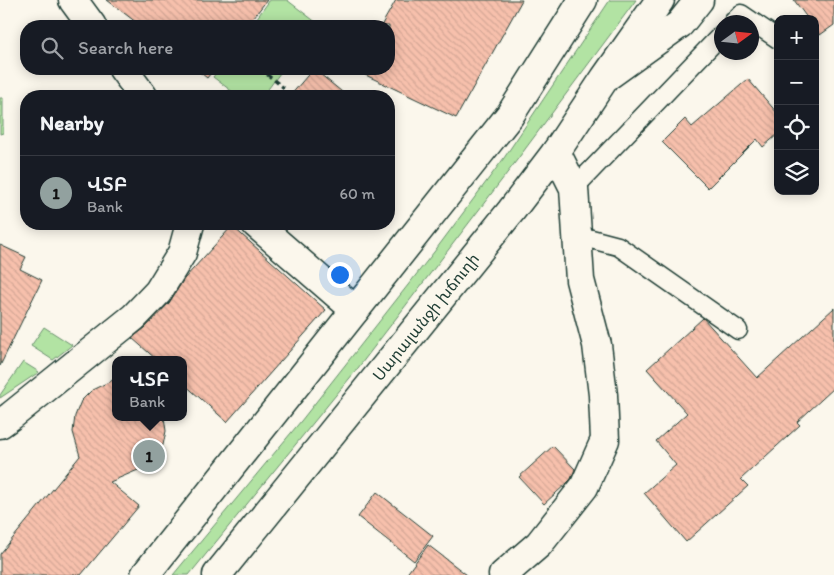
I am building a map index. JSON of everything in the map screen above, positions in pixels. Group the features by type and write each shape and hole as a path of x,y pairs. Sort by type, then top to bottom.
{"main road":[{"path":"145,575 510,115 582,0"},
{"name":"Սարալանջի խճուղի","path":"217,575 511,211 556,152 660,0"},
{"path":"605,78 680,24 699,0"},
{"path":"127,75 139,90"},
{"path":"503,575 539,544 584,487 605,440 604,396 598,344 580,280 574,188 556,152"},
{"path":"0,424 134,317 158,292 182,254 188,230"},
{"path":"263,230 356,310"}],"lane":[{"path":"759,26 774,36"},
{"path":"574,188 714,42"},
{"path":"576,235 618,246 738,330"}],"path":[{"path":"268,75 284,88"}],"green space":[{"path":"270,0 287,0 313,20 255,20"},
{"path":"610,0 636,0 514,164 358,368 189,575 173,575 301,421 434,252 504,158"},
{"path":"214,75 279,75 267,90 230,90 213,77"},
{"path":"0,98 3,98 3,133 0,134"},
{"path":"44,327 72,345 53,360 31,346"},
{"path":"23,362 39,372 0,398 0,395"}],"building":[{"path":"107,0 267,0 252,20 133,20"},
{"path":"396,0 522,0 456,118 366,75 395,75 395,20 384,20"},
{"path":"794,0 834,0 834,25 820,35 819,15 805,15"},
{"path":"308,75 321,75 340,90 295,90"},
{"path":"748,79 774,109 774,137 763,147 757,139 708,188 662,142 685,119 692,127"},
{"path":"228,230 236,230 326,310 227,422 187,387 187,356 152,356 132,338 145,328 169,303 184,279"},
{"path":"0,245 26,257 20,269 42,280 0,366"},
{"path":"834,308 834,388 797,422 800,425 741,479 748,486 686,542 644,493 676,465 656,441 687,413 647,369 703,318 757,378"},
{"path":"112,380 112,421 165,421 166,431 163,445 155,457 145,467 110,482 139,506 81,575 0,575 0,554 80,456 73,432 75,416 81,401 92,390"},
{"path":"553,446 575,469 571,479 544,504 519,477"},
{"path":"377,492 433,536 414,561 358,517"},
{"path":"428,545 467,575 406,575"}],"place":[{"name":"ՎՏԲ","path":"149,456"}]}
